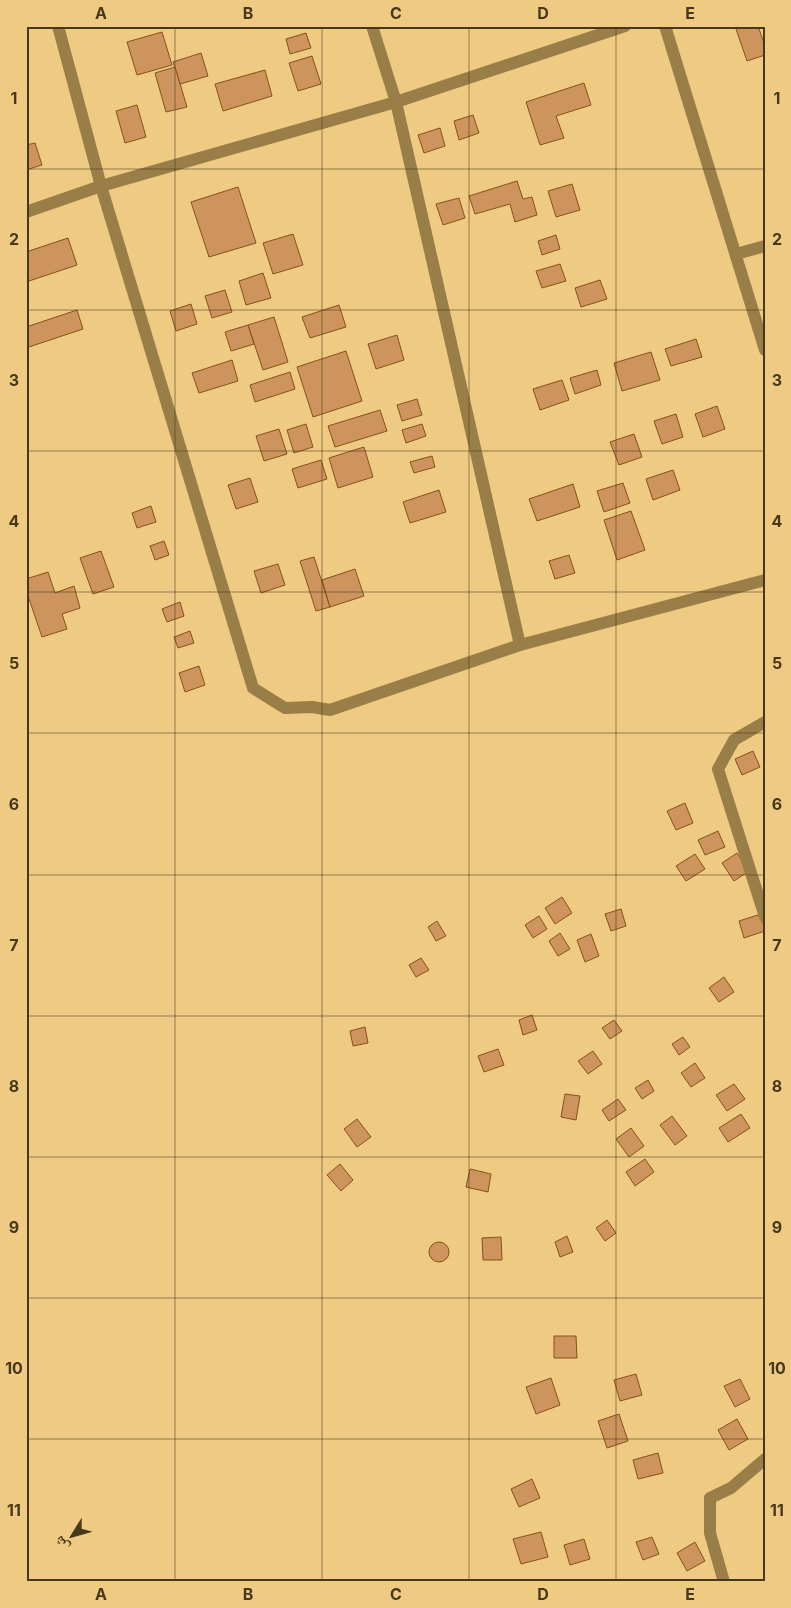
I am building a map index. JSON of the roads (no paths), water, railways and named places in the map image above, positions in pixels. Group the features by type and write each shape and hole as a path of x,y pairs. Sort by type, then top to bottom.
{"street":[{"path":"58,26 101,186 253,688 286,708 312,706 330,710 520,645 765,580"},
{"path":"372,26 396,102 520,645"},
{"path":"26,212 101,186 396,102 625,26"},
{"path":"665,26 765,350"},
{"path":"736,254 765,246"},
{"path":"765,722 734,740 718,768 765,917"},
{"path":"724,1582 710,1533 710,1498 731,1488 765,1459"}]}
